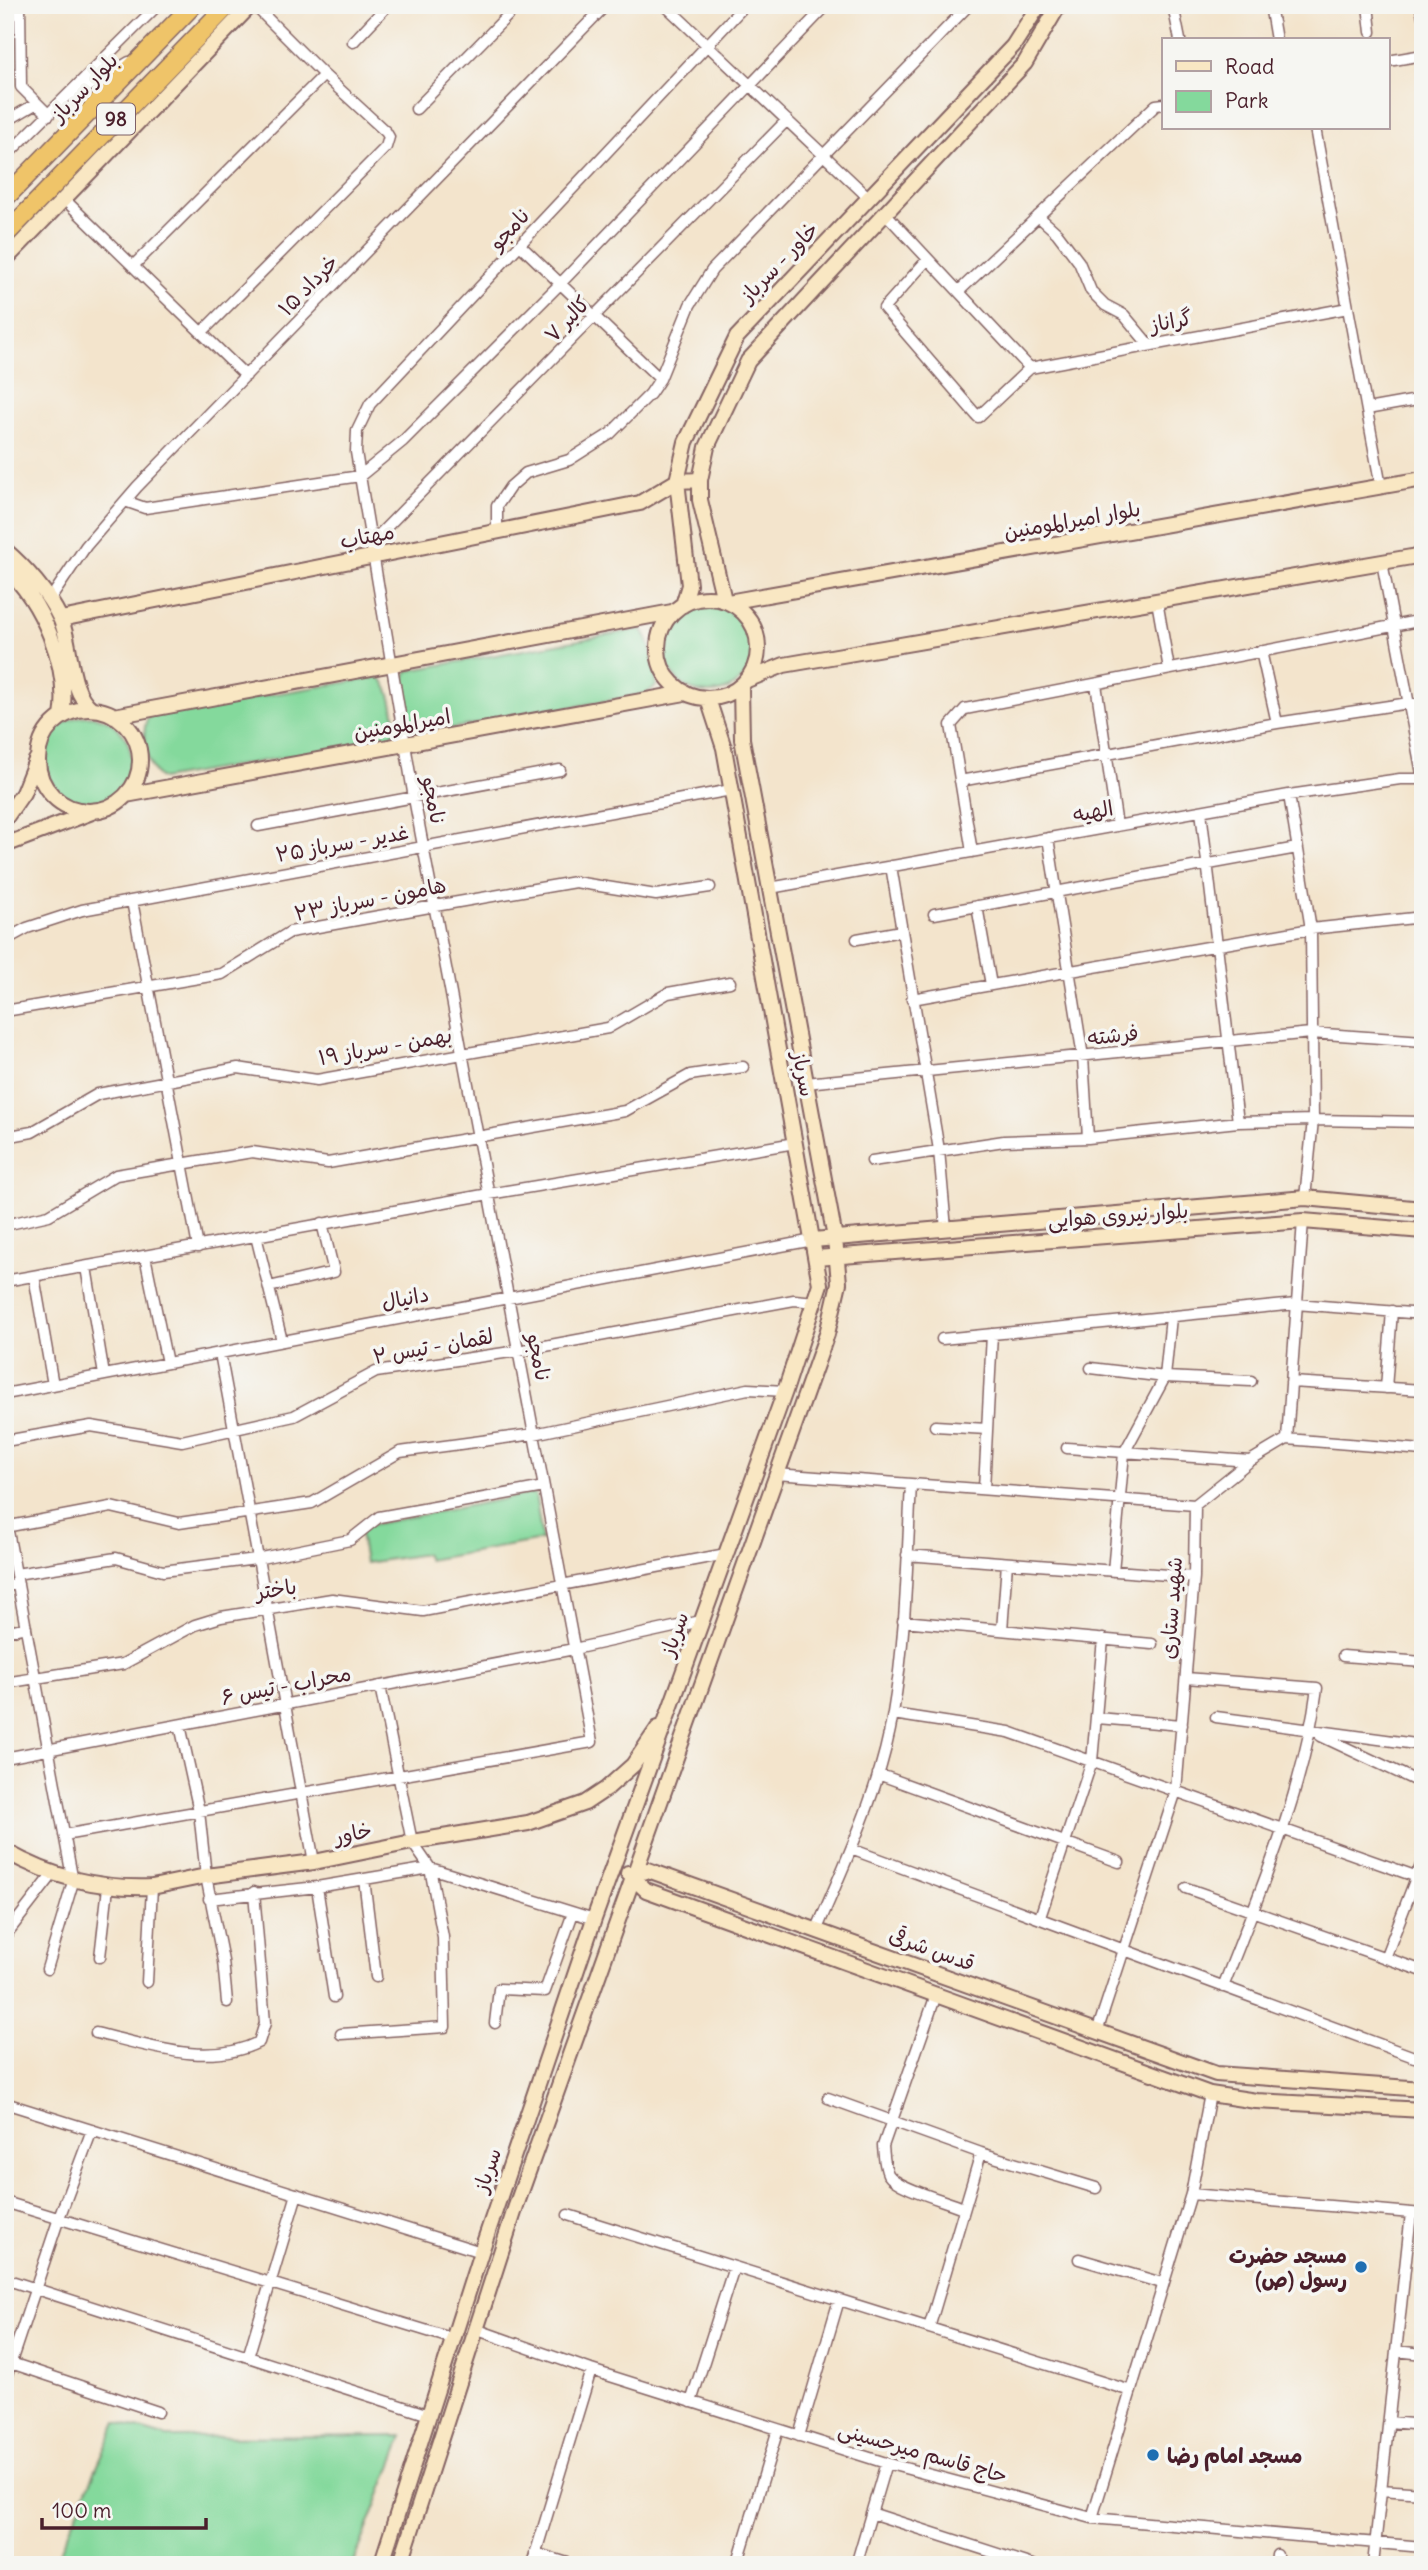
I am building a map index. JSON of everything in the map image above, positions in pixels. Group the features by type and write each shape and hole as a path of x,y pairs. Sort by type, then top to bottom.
{"highway":[{"path":"202,5 210,13 224,9"},
{"name":"98","path":"5,235 224,9"},
{"path":"188,11 200,25 199,33"},
{"name":"بلوار سرباز","path":"5,198 188,11"}],"street":[{"path":"20,5 21,87 48,115"},
{"path":"5,157 158,5"},
{"path":"352,41 388,5"},
{"path":"416,108 518,5"},
{"name":"۱۵ خرداد","path":"43,603 86,546 125,501 606,5"},
{"path":"665,5 869,198"},
{"name":"نامجو","path":"400,1776 592,1742 404,744 356,452 357,431 370,404 745,5"},
{"path":"125,501 145,509 360,477 403,441 560,284 827,5"},
{"path":"497,531 497,506 510,487 526,473 569,460 610,434 650,394 660,379 690,305 712,270 969,5"},
{"name":"خاور - سرباز","path":"678,608 689,585 677,481 686,442 737,338 1013,46 1039,5"},
{"path":"726,601 700,500 700,481 707,447 748,361 887,215 1025,63 1059,5"},
{"path":"1173,5 1180,38"},
{"path":"1270,5 1276,38"},
{"path":"1368,5 1371,32"},
{"path":"1420,5 1423,17"},
{"path":"5,260 106,153 256,8 389,137 386,147 202,331"},
{"path":"59,104 154,47"},
{"path":"1390,61 1423,55"},
{"path":"133,265 324,75"},
{"path":"5,122 37,103"},
{"path":"959,291 1156,105 1162,104"},
{"path":"106,153 115,120"},
{"name":"کالبر ۷","path":"373,549 787,120"},
{"path":"1315,130 1381,487"},
{"path":"64,199 246,376"},
{"path":"887,215 1030,368 978,417 884,308 928,259"},
{"path":"1038,216 1057,233 1079,262 1091,291 1105,305 1124,315 1149,345"},
{"path":"520,245 660,379"},
{"name":"گراناز","path":"1030,368 1348,308"},
{"path":"1367,409 1423,399"},
{"name":"بلوار امیرالمومنین","path":"726,601 1423,479"},
{"path":"677,481 700,481"},
{"name":"مهتاب","path":"61,619 373,549 497,531 640,503 677,481"},
{"path":"5,550 24,567 43,603 62,684 62,716"},
{"path":"678,608 663,626 658,642 658,657 672,684 685,693 708,699 720,697 784,665 1423,555"},
{"path":"1382,562 1423,779"},
{"path":"5,567 61,619 81,696 92,709"},
{"path":"114,716 678,608 703,598 726,601 751,622 757,636 759,652 744,683"},
{"path":"1157,601 1169,669"},
{"path":"972,852 950,725 965,709 1423,620"},
{"path":"1261,651 1277,723"},
{"name":"سرباز","path":"400,2565 516,2206 834,1309 839,1283 835,1238 742,739 744,683"},
{"path":"1096,684 1117,826"},
{"name":"امیرالمومنین","path":"126,795 685,693"},
{"name":"سرباز","path":"381,2565 481,2252 594,1919 640,1799 701,1621 785,1391 820,1284 724,748 708,699"},
{"path":"960,781 1277,723 1409,703 1423,706"},
{"path":"5,819 23,793 50,726 62,716 92,709 114,716 127,726 139,751 138,775 126,795 99,810 5,845"},
{"path":"37,755 44,786 54,798 67,807 99,810"},
{"path":"258,826 560,771"},
{"name":"الهیه","path":"770,888 1289,795 1400,779 1423,779"},
{"name":"غدیر - سرباز ۲۵","path":"5,940 27,928 82,910 731,790"},
{"path":"1287,1439 1313,1120 1311,929 1289,795"},
{"path":"1201,811 1238,1122"},
{"path":"1048,838 1083,1057 1088,1138"},
{"path":"934,914 1297,848"},
{"path":"891,866 939,1150 946,1229"},
{"name":"هامون - سرباز ۲۳","path":"5,1010 222,974 290,932 435,906 575,882 656,895 710,887"},
{"path":"749,892 770,888"},
{"path":"132,901 198,1247"},
{"path":"977,906 991,985"},
{"path":"912,999 1311,929 1423,917"},
{"path":"857,939 901,931"},
{"name":"بهمن - سرباز ۱۹","path":"5,1137 32,1132 99,1094 238,1068 317,1080 608,1028 668,993 730,982"},
{"name":"فرشته","path":"806,1083 1311,1033 1423,1041"},
{"path":"5,1225 49,1215 116,1175 252,1152 328,1163 625,1111 690,1075 743,1067"},
{"path":"872,1161 1004,1141 1088,1138 1238,1122 1423,1122"},
{"path":"5,1282 322,1223 795,1143"},
{"name":"بلوار نیروی هوایی","path":"813,1240 1111,1217 1305,1198 1423,1209"},
{"path":"1111,1217 1114,1238"},
{"name":"بلوار نیروی هوایی","path":"816,1258 1114,1238 1303,1221 1423,1231"},
{"path":"269,1287 334,1272 322,1223"},
{"path":"256,1236 282,1341"},
{"name":"دانیال","path":"5,1394 813,1240"},
{"path":"145,1256 167,1363"},
{"path":"86,1267 104,1375"},
{"path":"34,1276 53,1385"},
{"name":"لقمان - تیس ۲","path":"5,1441 91,1426 182,1441 294,1416 376,1373 518,1351 794,1300 816,1302"},
{"path":"942,1339 1296,1304 1423,1314"},
{"path":"1386,1388 1392,1311"},
{"path":"1113,1571 1124,1452 1165,1377 1171,1317"},
{"path":"984,1489 992,1334"},
{"path":"220,1353 282,1705 314,1862"},
{"path":"1091,1368 1165,1377 1251,1381"},
{"path":"1291,1382 1423,1390"},
{"path":"47,1969 73,1882 6,1523 111,1507 178,1522 312,1503 400,1452 534,1434 748,1389 785,1391"},
{"path":"935,1426 987,1429"},
{"path":"758,1466 776,1474 1195,1506 1250,1461 1287,1439 1423,1450"},
{"path":"1067,1448 1250,1461"},
{"path":"817,1929 851,1849 878,1774 893,1714 903,1621 911,1484"},
{"path":"5,1586 17,1579 116,1558 163,1571 256,1559 350,1540 379,1517 544,1487"},
{"name":"شهید ستاری","path":"1097,2032 1176,1791 1194,1577 1195,1506"},
{"name":"باختر","path":"5,1683 123,1664 195,1625 221,1617 332,1599 423,1611 562,1582 726,1554"},
{"path":"907,1555 1194,1577"},
{"path":"1002,1630 1007,1563"},
{"name":"محراب - تیس ۶","path":"5,1758 574,1649 701,1621"},
{"path":"903,1621 1152,1644"},
{"path":"5,1632 26,1627"},
{"path":"1040,1917 1092,1761 1103,1639"},
{"path":"1343,1656 1423,1662"},
{"path":"1186,1678 1317,1688 1311,1732 1285,1830 1223,1987"},
{"path":"341,2034 445,2027 443,1937 430,1868 412,1842 380,1686"},
{"name":"خاور","path":"5,1851 73,1882 108,1887 152,1887 206,1876 314,1862 412,1842 528,1823 585,1803 613,1783 633,1765 670,1710"},
{"path":"893,1714 1009,1732 1420,1878"},
{"path":"1216,1717 1311,1732 1423,1745"},
{"path":"1097,1718 1182,1725"},
{"path":"180,1725 199,1811 209,1899 223,1961 227,2002"},
{"path":"1311,1732 1423,1784"},
{"path":"878,1774 1118,1863"},
{"path":"64,1835 400,1776"},
{"path":"613,1783 634,1779 639,1786 640,1799"},
{"path":"851,1849 1413,2057"},
{"path":"1385,1958 1420,1878 1423,1860"},
{"path":"614,1866 633,1875 646,1890 1210,2094 1256,2101 1423,2110"},
{"path":"209,1899 317,1887 430,1868 594,1919"},
{"name":"قدس شرقی","path":"633,1875 648,1870 1216,2074 1423,2089"},
{"path":"5,1936 53,1874"},
{"path":"364,1879 376,1977"},
{"path":"100,1957 108,1887"},
{"path":"147,1982 152,1887"},
{"path":"317,1887 334,1997"},
{"path":"1186,1888 1423,1971"},
{"path":"96,2033 197,2054 231,2051 259,2042 265,2024 254,1892"},
{"path":"495,2023 499,1989 545,1991 573,1913"},
{"path":"936,1995 883,2147 889,2176 899,2184 963,2207"},
{"path":"1040,2033 1048,2014"},
{"path":"1092,2518 1191,2194 1216,2074"},
{"path":"828,2098 981,2153 1096,2188"},
{"path":"5,2103 481,2252"},
{"path":"5,2380 59,2218 92,2130"},
{"path":"929,2328 981,2153"},
{"path":"248,2357 297,2194"},
{"path":"1191,2194 1423,2214"},
{"path":"499,2198 516,2206"},
{"path":"5,2202 454,2339"},
{"path":"1373,2565 1411,2213"},
{"path":"568,2215 1130,2391"},
{"path":"1079,2259 1162,2283"},
{"path":"691,2402 734,2267"},
{"path":"5,2278 429,2415"},
{"path":"799,2436 838,2300"},
{"name":"حاج قاسم میرحسینی","path":"475,2329 591,2370 886,2463 1092,2518 1423,2547"},
{"path":"1396,2351 1423,2354"},
{"path":"11,2363 158,2412"},
{"path":"532,2565 591,2370"},
{"path":"1389,2422 1423,2425"},
{"path":"737,2565 778,2429"},
{"path":"421,2439 438,2446"},
{"path":"856,2565 886,2463"},
{"path":"1381,2490 1423,2493"},
{"path":"871,2513 1032,2565"},
{"path":"535,2553 574,2565"}],"green space":[{"path":"709,603 726,607 741,616 750,631 754,648 750,665 741,680 726,689 709,693 692,689 677,680 668,665 664,648 668,631 677,616 692,607"},
{"path":"641,629 650,647 656,681 656,686 645,694 420,734 410,723 403,695 407,671"},
{"path":"379,677 387,688 393,706 395,724 391,738 162,779 148,759 144,740 146,723 149,716 156,713"},
{"path":"88,716 112,723 124,735 131,759 124,783 112,795 88,802 64,795 52,783 45,759 52,735 64,723"},
{"path":"535,1493 542,1540 428,1560 425,1554 365,1563 359,1527"},
{"path":"117,2422 167,2437 403,2436 353,2565 54,2565"}],"place":[{"name":"مسجد حضرت رسول (ص)","path":"1361,2267"},
{"name":"مسجد امام رضا","path":"1153,2455"}]}
